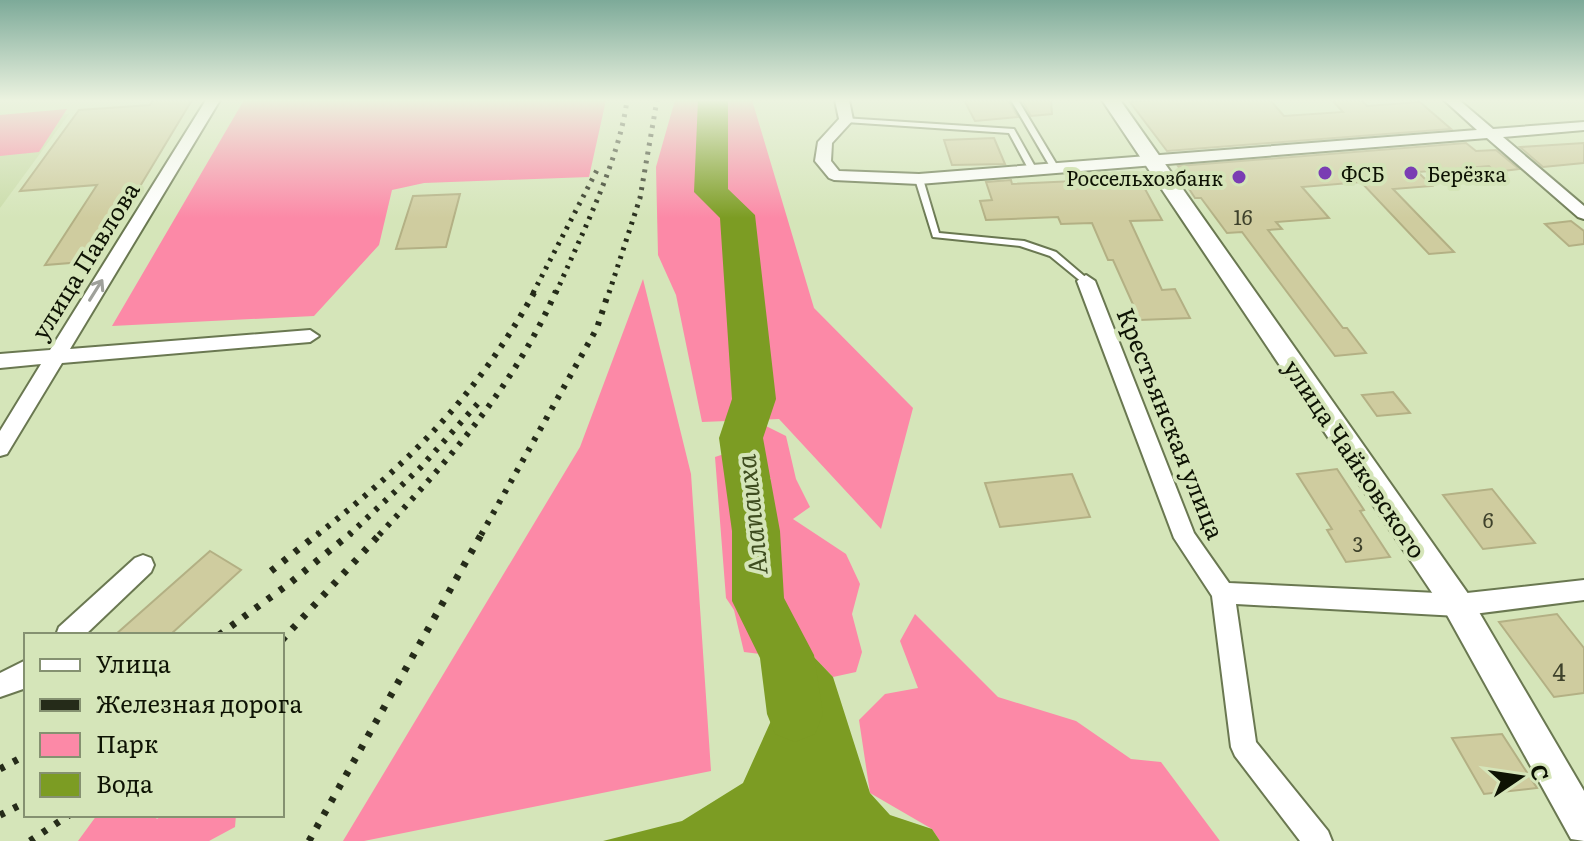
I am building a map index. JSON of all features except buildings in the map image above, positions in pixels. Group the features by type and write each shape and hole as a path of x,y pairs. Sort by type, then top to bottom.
{"main road":[{"name":"улица Чайковского","path":"1138,139 1458,605 1584,826"}],"street":[{"name":"улица Павлова","path":"0,448 189,139"},
{"path":"828,139 823,161 834,175 919,179 1437,139"},
{"path":"1495,139 1584,214"},
{"name":"Крестьянская улица","path":"1086,281 1185,538 1223,593 1244,747 1318,841"},
{"path":"0,361 310,336"},
{"path":"70,633 143,565"},
{"path":"1223,593 1458,605 1584,590"},
{"path":"0,685 24,674"}],"lane":[{"path":"1016,139 1034,172"},
{"path":"1038,139 1056,170"},
{"path":"919,179 936,235 1021,243 1053,254 1086,281"}],"shaded area":[{"path":"0,139 50,139 0,208"}],"green space":[{"path":"0,139 47,139 39,152 0,156"},
{"path":"221,139 597,139 589,177 424,183 392,190 379,245 314,316 112,326"},
{"path":"664,139 764,139 814,308 913,408 881,529 779,419 702,422 676,295 658,255 656,167"},
{"path":"643,279 691,474 711,771 364,841 343,841 580,447"},
{"path":"760,423 786,436 796,479 810,507 793,519 846,554 860,584 852,614 862,652 856,672 833,677 813,656 798,628 767,597 773,578 758,486 771,479 752,456 747,432"},
{"path":"727,453 743,597 769,646 767,655 744,652 734,610 726,598 715,457"},
{"path":"915,614 998,697 1076,721 1131,759 1161,762 1220,841 940,841 932,829 870,793 859,720 885,694 918,688 900,641"},
{"path":"96,817 236,817 235,827 209,841 78,841"}],"water":[{"path":"787,655 813,656 833,677 870,793 890,815 932,829 940,841 603,841 682,821 743,783 775,712 765,664"}],"waterway":[{"name":"Алапаиха","path":"712,139 711,192 737,215 754,399 741,438 756,531 758,601 787,655 795,714"}],"railway":[{"path":"556,293 608,173 619,139"},
{"path":"609,293 640,198 650,139"},
{"path":"533,293 597,170"},
{"path":"317,535 382,481 439,425 489,363 535,291"},
{"path":"379,535 455,450 500,390 521,358 556,291"},
{"path":"481,535 597,328 609,291"},
{"path":"349,535 421,467 480,401"},
{"path":"271,571 319,533"},
{"path":"222,633 351,533"},
{"path":"284,638 381,533"},
{"path":"309,841 482,533"},
{"path":"0,769 24,756"},
{"path":"0,815 24,803"},
{"path":"30,841 66,817"}],"place":[{"name":"ФСБ","path":"1325,173"},
{"name":"Берёзка","path":"1411,173"},
{"name":"Россельхозбанк","path":"1239,177"}]}
